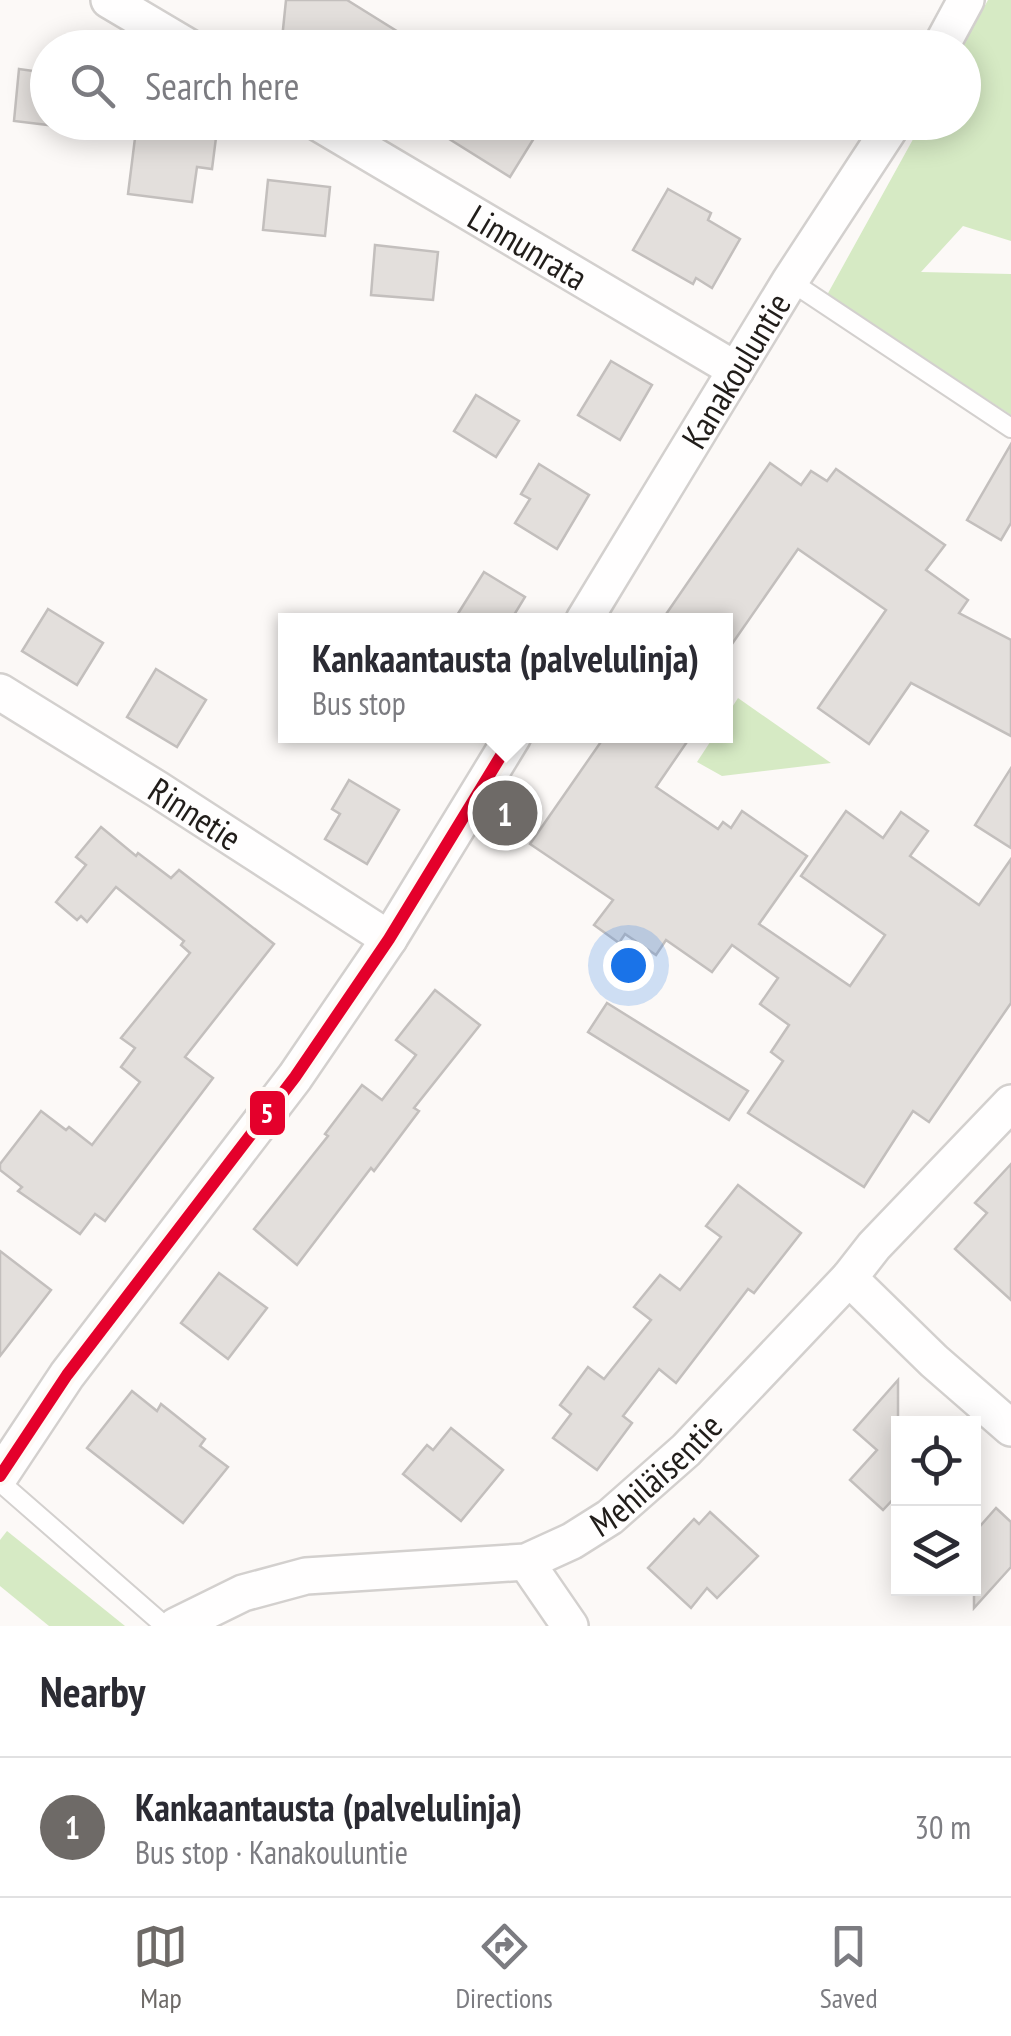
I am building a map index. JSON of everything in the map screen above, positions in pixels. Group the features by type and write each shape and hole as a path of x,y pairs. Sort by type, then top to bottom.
{"street":[{"path":"109,0 160,30"},
{"path":"950,30 966,0"},
{"name":"Linnunrata","path":"347,140 736,370"},
{"name":"Kanakouluntie","path":"588,613 790,282 882,140"},
{"name":"Rinnetie","path":"0,692 390,938"},
{"path":"0,1479 67,1375 295,1077 390,938 510,743"},
{"name":"Mehiläisentie","path":"176,1626 242,1592 306,1576 526,1562 572,1541 610,1517 686,1450 1011,1103"},
{"path":"849,1278 1011,1428"},
{"path":"526,1562 570,1626"}],"lane":[{"path":"790,282 1011,428"},
{"path":"0,1479 165,1626"}],"green space":[{"path":"988,0 1011,0 1011,241 963,226 921,272 1011,274 1011,415 827,295 913,140 981,140 981,30 971,30"},
{"path":"738,698 831,763 722,776 697,762 709,743 733,743 733,706"},
{"path":"7,1531 125,1626 49,1626 0,1586 0,1540"}],"building":[{"path":"286,0 347,0 395,30 283,30"},
{"path":"19,69 30,71 30,123 14,121"},
{"path":"135,140 216,140 212,169 197,167 192,202 128,194"},
{"path":"451,140 533,140 510,177"},
{"path":"268,180 330,187 325,236 263,230"},
{"path":"668,189 711,213 708,220 740,239 712,288 696,278 693,284 633,250"},
{"path":"375,245 438,252 433,300 371,295"},
{"path":"611,361 652,385 620,440 578,415"},
{"path":"476,395 519,421 496,457 454,431"},
{"path":"1011,444 1011,523 1001,540 967,520"},
{"path":"770,463 801,485 811,471 827,481 836,469 945,545 926,570 968,600 959,613 1011,640 1011,736 911,683 869,744 818,708 886,610 798,549 733,642 733,613 667,613"},
{"path":"539,464 589,495 557,549 515,523 530,499 521,494"},
{"path":"484,572 525,597 515,613 458,613"},
{"path":"48,609 103,643 77,685 22,651"},
{"path":"156,669 206,700 177,747 127,717"},
{"path":"600,743 686,743 656,787 718,829 723,822 731,828 742,811 807,856 759,924 850,986 885,935 801,876 846,811 883,838 901,812 928,831 910,856 979,905 1011,859 1011,1003 929,1122 913,1111 864,1187 748,1113 783,1061 771,1052 789,1025 760,1004 778,978 732,945 712,972 666,940 656,955 625,934 619,943 594,925 613,900 530,844"},
{"path":"1011,768 1011,848 975,825"},
{"path":"349,780 399,810 367,864 325,839 340,814 332,809"},
{"path":"101,827 171,878 179,870 274,944 185,1057 213,1078 105,1221 95,1214 80,1234 18,1191 22,1187 0,1170 0,1164 41,1111 92,1145 140,1082 121,1067 135,1048 121,1038 190,953 181,945 184,941 116,887 87,922 81,916 77,920 56,902 86,865 76,857"},
{"path":"435,990 480,1025 414,1108 419,1111 374,1171 371,1168 297,1265 254,1229 328,1136 325,1134 362,1085 382,1100 416,1055 396,1040"},
{"path":"607,1003 748,1091 729,1120 588,1032"},
{"path":"1011,1164 1011,1300 955,1249 987,1213 975,1203"},
{"path":"738,1185 801,1233 754,1293 748,1289 676,1383 659,1369 623,1416 632,1423 597,1470 553,1438 571,1414 560,1405 588,1367 604,1379 651,1320 634,1307 660,1275 680,1290 721,1237 706,1226"},
{"path":"0,1251 51,1290 0,1356"},
{"path":"219,1273 267,1308 228,1359 181,1323"},
{"path":"898,1380 898,1416 891,1416 891,1501 883,1510 850,1480 877,1450 854,1430"},
{"path":"132,1391 157,1411 161,1404 205,1439 200,1446 228,1467 183,1523 87,1448"},
{"path":"451,1428 503,1470 461,1521 403,1474 427,1445 433,1450"},
{"path":"996,1508 1011,1522 1011,1567 974,1608 974,1596 981,1596 981,1525"},
{"path":"710,1512 758,1556 717,1598 707,1588 691,1608 648,1568 694,1519 699,1524"}],"transit line":[{"name":"5","path":"0,1476 67,1375 295,1077 389,939 509,743"}],"place":[{"name":"Kankaantausta (palvelulinja)","path":"505,813"}]}
